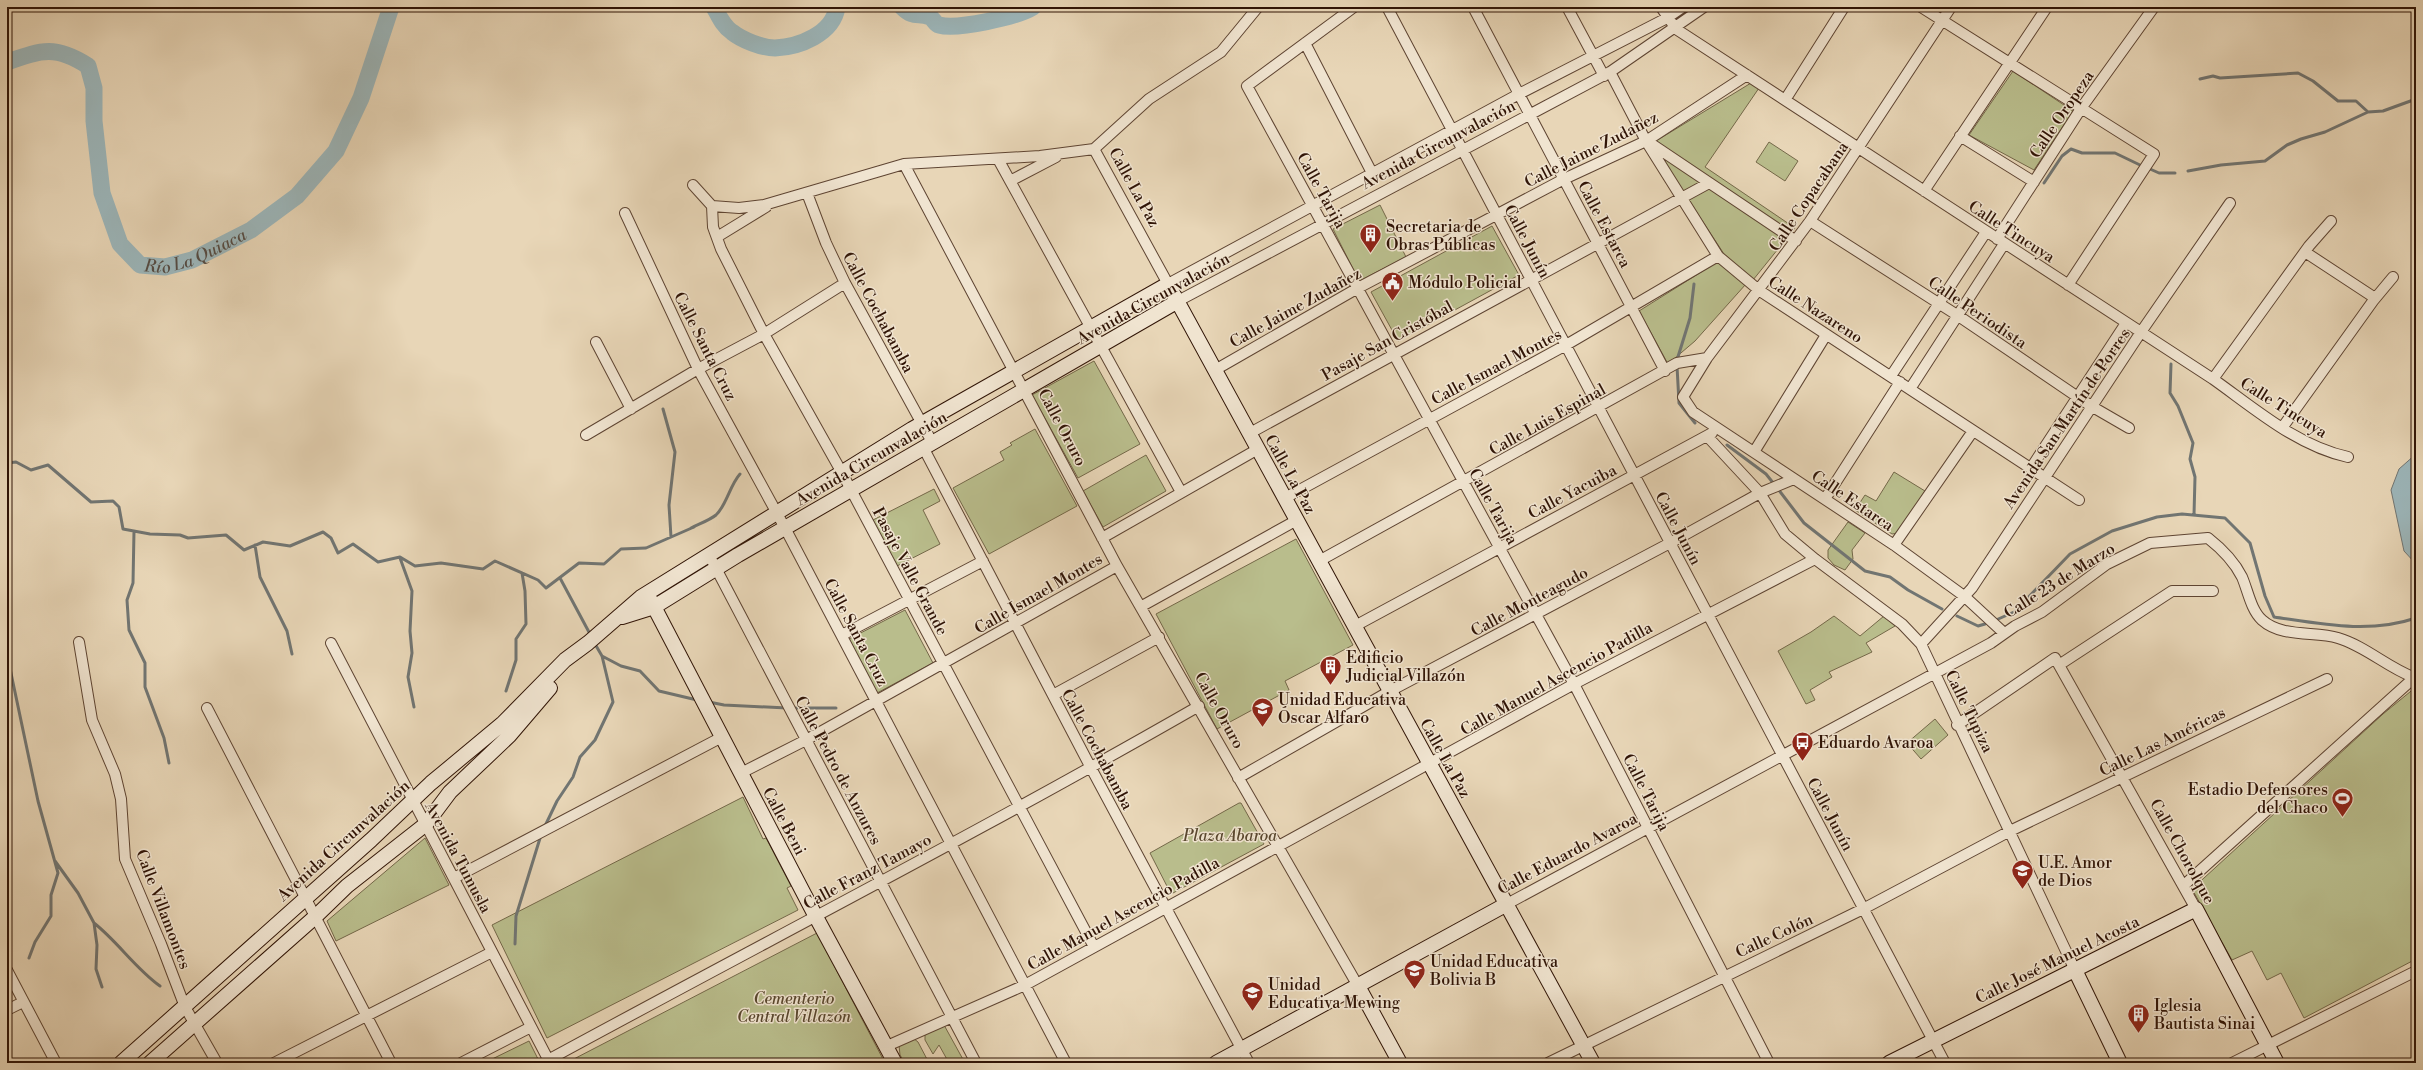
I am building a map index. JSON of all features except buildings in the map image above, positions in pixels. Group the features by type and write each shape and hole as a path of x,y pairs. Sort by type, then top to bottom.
{"street":[{"path":"693,185 712,206 738,208 772,203 904,164 998,159 1094,149 1149,99 1221,52 1258,7"},
{"name":"Calle Tarija","path":"1354,7 1247,86 1574,684 1769,1063"},
{"name":"Calle Junín","path":"1387,7 1945,1063"},
{"name":"Calle Estarca","path":"1473,7 1665,370"},
{"name":"Calle Nazareno","path":"1567,7 1593,56 1607,74 1718,256 1760,291 2079,500"},
{"name":"Calle Tincuya","path":"1661,7 1667,18 1676,28 1746,75 1859,147 2000,242 2213,379 2282,428 2330,453 2348,457"},
{"name":"Avenida Circunvalación","path":"121,1063 185,1007 413,800 507,719 565,660 588,643 648,593 841,471 1090,328 1372,173 1519,94 1667,18 1683,7"},
{"name":"Avenida Circunvalación","path":"618,618 654,607 927,445 1178,301 1607,74 1676,28 1704,7"},
{"path":"1785,100 1844,7"},
{"path":"1921,7 2082,107 2154,154 2068,285"},
{"name":"Calle Copacabana","path":"1683,397 1707,358 1760,291 1810,221 1951,7"},
{"path":"1924,191 2047,7"},
{"name":"Calle Oropeza","path":"1910,389 1957,315 2034,182 2082,107 2154,7"},
{"path":"1305,43 1372,173"},
{"name":"Calle Jaime Zudañez","path":"1215,370 1358,288 1564,179 1646,140 1746,75"},
{"path":"1960,136 2034,182"},
{"path":"1646,140 1796,241"},
{"name":"Calle La Paz","path":"1094,149 1593,1063"},
{"path":"1010,181 1063,153"},
{"path":"998,159 1181,492"},
{"name":"Calle Oruro","path":"904,164 1117,566 1142,606 1199,706 1276,846 1358,986 1400,1063"},
{"name":"Pasaje San Cristóbal","path":"1250,433 1709,183"},
{"name":"Calle Cochabamba","path":"807,193 826,243 845,283 922,424 927,445 983,561 1165,908 1249,1063"},
{"path":"717,237 772,203"},
{"name":"Avenida San Martín de Porres","path":"1920,644 1972,588 2091,406 2230,203"},
{"name":"Pasaje Valle Grande","path":"712,206 713,227 717,237 764,334 841,471 1021,807 1094,947"},
{"name":"Calle Santa Cruz","path":"625,213 698,369 777,512 1066,1063"},
{"name":"Calle Periodista","path":"1810,221 1939,303 2091,406 2129,428"},
{"path":"2213,379 2305,252 2331,221"},
{"path":"1891,376 1986,232"},
{"path":"2305,252 2375,298"},
{"name":"Calle Ismael Montes","path":"1285,498 1566,345 1632,308 1718,256"},
{"path":"2282,428 2375,298 2393,277"},
{"path":"586,435 698,369 764,334 845,283"},
{"name":"Avenida San Martín de Porres","path":"2031,468 2079,398 2126,323"},
{"path":"1754,452 1826,335"},
{"path":"596,342 631,408"},
{"name":"Calle Luis Espinal","path":"1320,561 1677,363 1707,358"},
{"path":"1825,499 1900,382"},
{"name":"Calle Estarca","path":"1683,397 1693,412 1894,545 1964,596 2004,633"},
{"name":"Calle Yacuiba","path":"1355,626 1719,429"},
{"path":"1894,545 1973,431"},
{"name":"Calle Tupiza","path":"1707,436 1760,492 1785,534 1814,559 1902,624 1920,644 1957,725 2010,831 2120,1063"},
{"path":"1102,538 1258,449"},
{"name":"Calle Monteagudo","path":"1238,778 1390,691 1670,543 1760,492 1785,484 1794,479"},
{"path":"1142,606 1297,520"},
{"name":"Calle 23 de Marzo","path":"1933,673 1991,643 2004,633 2042,612 2107,564 2150,543 2208,538 2232,560 2248,591 2254,610 2263,621 2296,634 2316,634 2339,638 2400,672 2415,676"},
{"name":"Calle Pedro de Anzures","path":"709,555 976,1063"},
{"name":"Calle Manuel Ascencio Padilla","path":"886,1046 1025,984 1574,684 1707,613 1814,559"},
{"path":"842,635 983,561"},
{"name":"Calle Ismael Montes","path":"741,773 806,740 1016,624 1117,566"},
{"path":"1957,725 2172,590 2213,591"},
{"name":"Calle Beni","path":"648,593 815,915 895,1063"},
{"path":"1053,695 1159,637"},
{"name":"Calle Villamontes","path":"79,642 92,720 115,774 121,799 125,860 161,944 185,1007 217,1063"},
{"name":"Avenida Tumusla","path":"331,643 549,1062"},
{"name":"Avenida Circunvalación","path":"150,1063 315,917 347,886 426,824 450,792 509,736 588,643"},
{"name":"Calle Chorolque","path":"2057,661 2196,909 2277,1063"},
{"name":"Calle Eduardo Avaroa","path":"1216,1063 1507,904 1649,829 1933,673"},
{"path":"2183,886 2415,676"},
{"name":"Calle Las Américas","path":"2010,831 2327,679"},
{"name":"Calle Franz Tamayo","path":"549,1062 815,915 1021,807 1199,706"},
{"path":"207,708 391,1063"},
{"path":"454,878 722,737"},
{"name":"Calle Colón","path":"1548,1063 1863,909 2010,831"},
{"name":"Calle José Manuel Acosta","path":"1889,1063 2074,968 2196,909"},
{"path":"274,1063 492,952"},
{"path":"7,970 56,1063"},
{"path":"2232,1063 2416,971"},
{"path":"7,1010 24,1002"},
{"path":"461,1063 531,1027"}],"green space":[{"path":"2013,71 2073,111 2034,170 1969,135"},
{"path":"1751,83 1759,88 1705,167 1795,228 1753,280 1724,254 1660,156 1656,141"},
{"path":"1769,142 1798,161 1785,181 1756,162"},
{"path":"1380,205 1406,257 1359,281 1333,229"},
{"path":"1492,226 1519,275 1398,341 1371,292"},
{"path":"1717,262 1746,284 1695,341 1668,364 1639,311"},
{"path":"1094,361 1140,444 1078,478 1032,395"},
{"path":"1035,429 1077,506 989,554 953,488 1004,460 1000,452 1012,445 1010,443"},
{"path":"1146,455 1166,491 1103,527 1083,491"},
{"path":"1894,472 1925,491 1899,533 1892,534 1855,510 1865,495 1876,501"},
{"path":"934,489 940,501 923,510 940,544 897,566 873,520"},
{"path":"1848,522 1865,533 1852,550 1853,559 1845,570 1834,565 1828,558 1828,550"},
{"path":"1296,539 1353,645 1285,681 1289,690 1217,729 1156,614"},
{"path":"905,610 933,663 877,693 849,639"},
{"path":"1834,616 1860,636 1884,616 1895,626 1866,643 1872,652 1829,672 1832,677 1810,690 1815,700 1806,704 1778,651 1811,632"},
{"name":"Estadio Defensores del Chaco","path":"2416,687 2416,959 2304,1018 2281,973 2267,980 2252,951 2232,960 2192,889 2383,714"},
{"path":"1935,719 1948,735 1921,759 1907,743"},
{"path":"743,797 763,839 766,838 791,886 787,888 798,910 547,1038 492,925"},
{"name":"Plaza Abaroa","path":"1241,803 1264,844 1173,893 1170,892 1150,853"},
{"path":"425,838 449,885 336,941 327,921"},
{"name":"Cementerio Central Villazón","path":"817,933 885,1063 571,1063 570,1061"},
{"path":"944,1025 965,1063 949,1063 939,1045 933,1054 925,1040 925,1034"},
{"path":"913,1038 918,1042 929,1063 905,1063 900,1055 899,1045"},
{"path":"529,1041 540,1063 484,1063"}],"water":[{"path":"2416,454 2416,564 2404,551 2391,490 2399,469"}],"waterway":[{"name":"Río La Quiaca","path":"7,62 39,52 57,52 76,59 88,66 94,88 94,121 102,193 120,244 140,265 165,267 192,260 251,230 297,196 336,151 361,98 391,7"},
{"name":"Río La Quiaca","path":"714,7 729,30 747,41 770,48 794,45 814,37 829,25 837,7"},
{"name":"Río La Quiaca","path":"902,7 910,13 930,17 939,25 948,26 987,22 1014,15 1033,7"},
{"path":"2200,79 2213,76 2220,78 2298,73 2313,81 2338,101 2356,101 2368,112"},
{"path":"2188,171 2221,165 2265,161 2287,145 2301,139 2325,132 2368,112 2383,111 2416,99"},
{"path":"2044,183 2062,156 2071,149 2082,153 2115,153 2140,165"},
{"path":"2150,169 2159,173 2175,173"},
{"path":"1677,360 1690,318 1694,284"},
{"path":"2171,364 2170,393 2178,406 2193,443 2190,459 2195,477 2194,515"},
{"path":"1677,366 1679,403 1695,423"},
{"path":"663,409 675,452 669,505 671,537"},
{"path":"1727,445 1766,474 1774,484"},
{"path":"7,463 16,462 31,470 48,465 91,502 113,501 119,507 123,529 150,534 180,535 188,538 226,535 244,550 263,542 290,546 323,532 331,538 338,553 353,544 378,562 400,557 415,566 441,563 483,569 495,561 538,580 546,588 579,563 604,564 621,549 646,548 711,519 719,511 740,474"},
{"path":"1778,489 1804,523 1865,571 1890,577 1908,590 1942,609"},
{"path":"1996,620 2014,612 2070,554 2112,531 2157,517 2182,514 2225,518 2250,543 2265,596 2274,617 2328,625 2363,627 2381,626 2416,618"},
{"path":"134,531 133,583 127,600 129,630 145,663 145,687 164,738 169,763"},
{"path":"255,545 260,577 287,631 292,654"},
{"path":"400,558 412,591 410,631 412,653 408,677 414,707"},
{"path":"506,691 516,660 516,639 526,624 525,591 522,573"},
{"path":"560,578 590,634"},
{"path":"1957,616 1978,626 1985,624"},
{"path":"7,626 7,637"},
{"path":"545,826 557,801 573,777 580,757 595,740 613,702 602,656 595,644"},
{"path":"7,646 8,659 38,801 58,873 51,895 51,916 35,942 29,958"},
{"path":"602,656 621,666 640,671 659,691 697,700"},
{"path":"709,702 724,705 787,708"},
{"path":"792,708 836,708"},
{"path":"515,944 516,916 541,835"},
{"path":"55,861 78,893 94,923 97,945 96,969 102,987"},
{"path":"94,923 160,986"}],"place":[{"name":"Secretaria de Obras Públicas","path":"1370,254"},
{"name":"Módulo Policial","path":"1392,302"},
{"name":"Edificio Judicial Villazón","path":"1331,686"},
{"name":"Unidad Educativa Óscar Alfaro","path":"1263,728"},
{"name":"Eduardo Avaroa","path":"1803,762"},
{"name":"Estadio Defensores del Chaco","path":"2343,818"},
{"name":"U.E. Amor de Dios","path":"2023,890"},
{"name":"Unidad Educativa Bolivia B","path":"1415,990"},
{"name":"Unidad Educativa Mewing","path":"1253,1012"},
{"name":"Iglesia Bautista Sinai","path":"2139,1034"}]}
